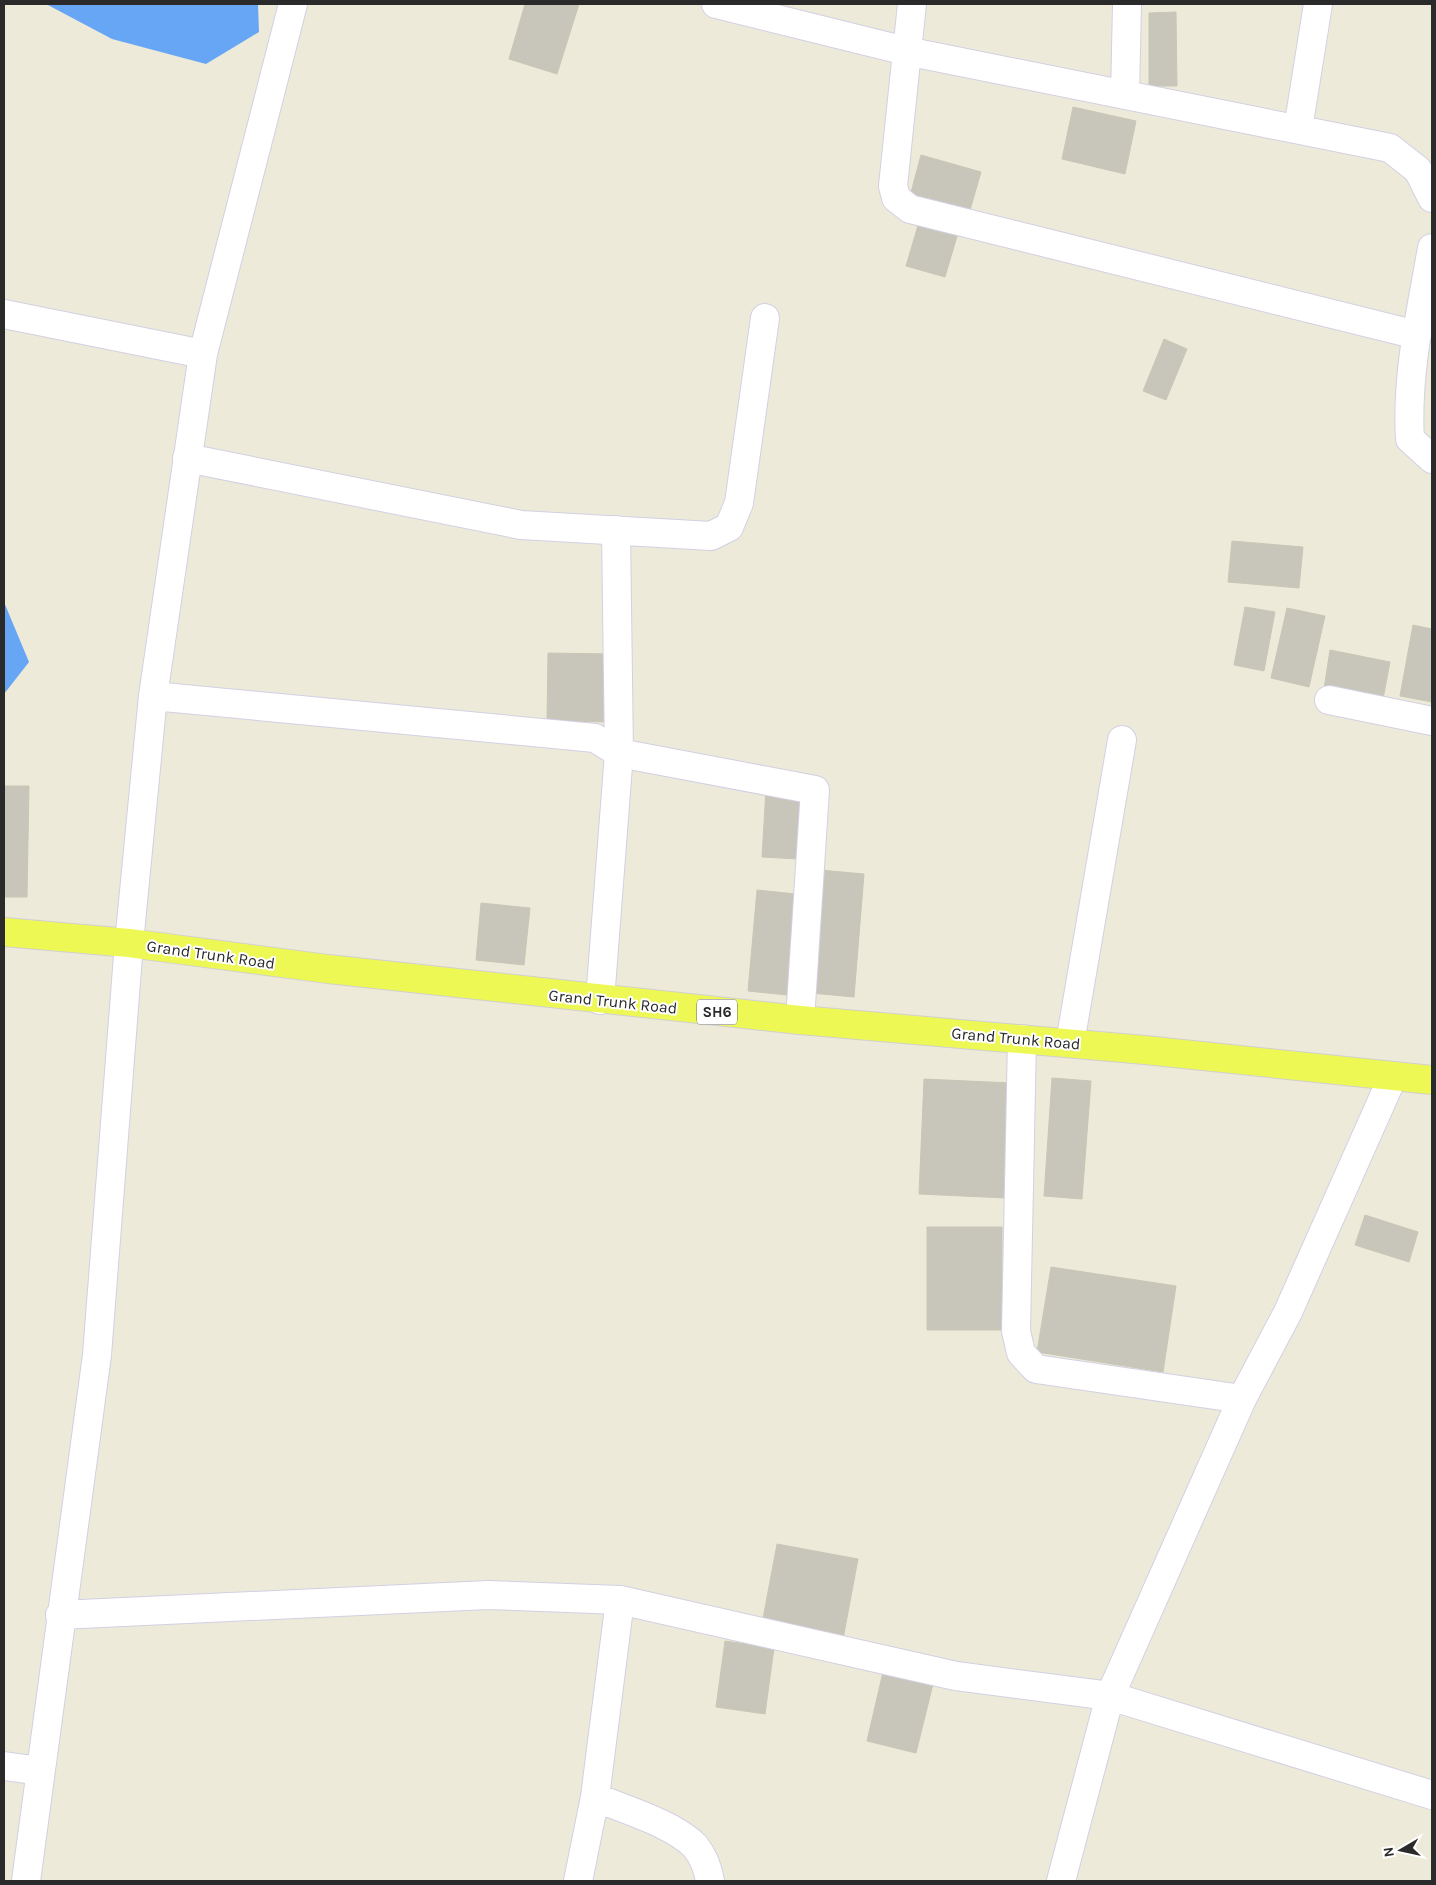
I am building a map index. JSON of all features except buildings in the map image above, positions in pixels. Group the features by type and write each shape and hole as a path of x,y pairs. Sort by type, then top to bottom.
{"main road":[{"name":"Grand Trunk Road","path":"4,932 129,943 319,968 600,1000 800,1020 1070,1043 1432,1080"}],"street":[{"path":"26,1881 60,1615 97,1355 129,943 153,696 203,354 293,4"},
{"path":"716,4 906,51 1390,148 1418,170 1432,198"},
{"path":"912,4 893,186 896,198 910,208 1416,335"},
{"path":"1125,95 1127,4"},
{"path":"1298,129 1318,4"},
{"path":"1432,248 1416,335 1408,408 1410,439 1432,459"},
{"path":"4,314 203,354"},
{"path":"187,458 521,525 711,536 728,527 739,503 765,318"},
{"path":"600,1000 618,753 616,530"},
{"path":"153,696 595,738 618,753 815,790 800,1020"},
{"path":"1329,700 1432,722"},
{"path":"1070,1043 1122,740"},
{"path":"1022,1039 1016,1331 1021,1354 1036,1369 1242,1399"},
{"path":"1061,1881 1110,1696 1242,1399 1288,1312 1393,1076"},
{"path":"60,1615 488,1595 620,1600 956,1676 1110,1696 1432,1794"},
{"path":"578,1881 595,1797 620,1600"},
{"path":"4,1766 40,1771"},
{"path":"595,1797 678,1832 696,1847 707,1867 710,1881"}],"water":[{"path":"46,4 258,4 259,32 206,64 112,39"},
{"path":"4,602 29,662 4,694"}]}
